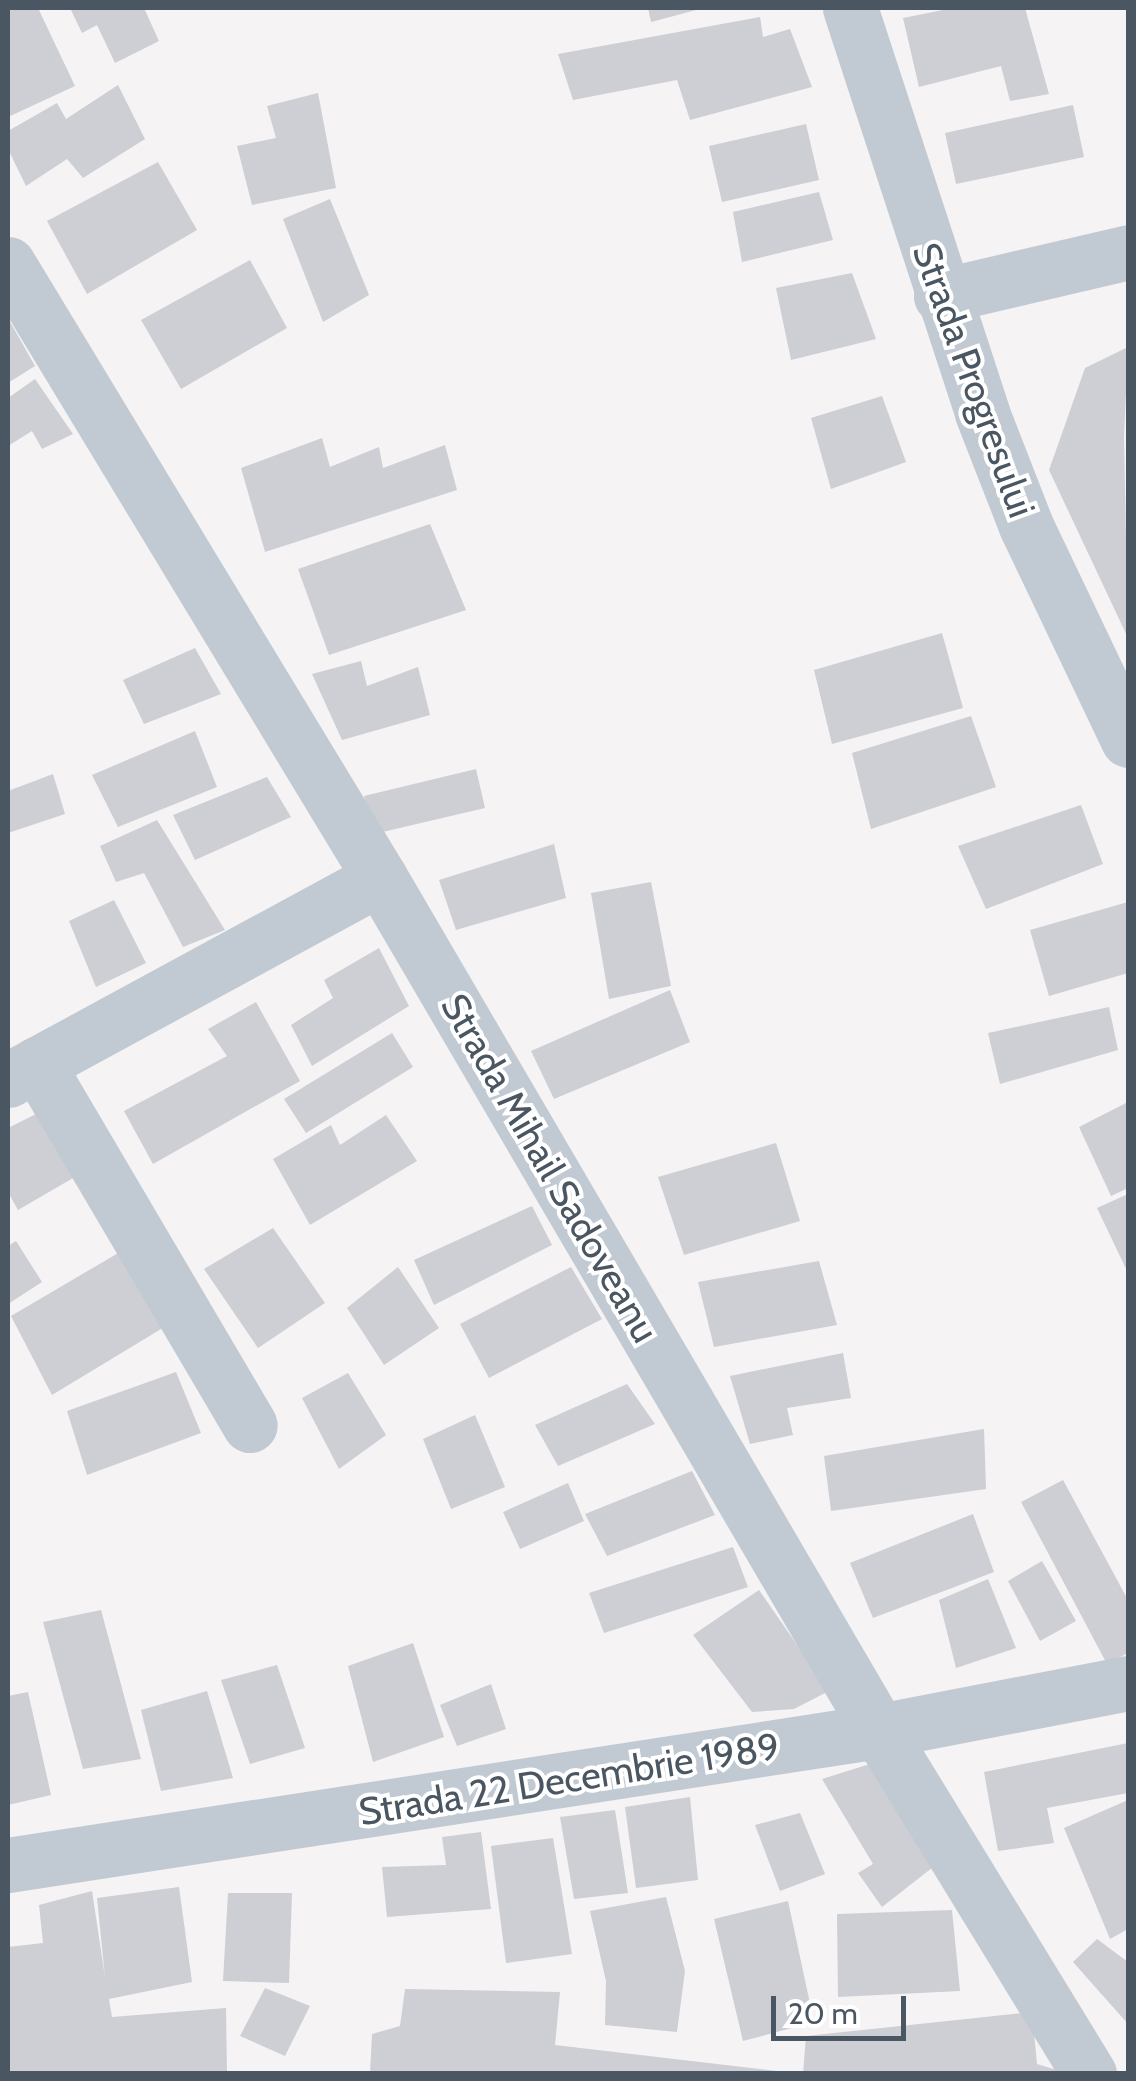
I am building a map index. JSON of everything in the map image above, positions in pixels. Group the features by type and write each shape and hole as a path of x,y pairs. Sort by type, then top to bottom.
{"street":[{"name":"Strada Progresului","path":"850,8 941,296 1026,526 1128,740"},
{"path":"941,296 1128,252"},
{"name":"Strada Mihail Sadoveanu","path":"8,264 380,878 879,1731 1089,2074"},
{"path":"250,1425 22,1072 380,878"},
{"name":"Strada 22 Decembrie 1989","path":"8,1865 879,1731 1128,1683"}],"building":[{"path":"8,8 38,8 75,86 8,117"},
{"path":"70,8 144,8 159,41 115,63 97,25 82,33"},
{"path":"648,8 700,8 700,9 651,22"},
{"path":"953,8 1025,8 1049,94 1010,101 1001,66 919,87 903,18"},
{"path":"760,17 763,37 790,29 812,87 690,120 677,80 573,100 558,54"},
{"path":"118,85 145,139 83,178 67,159 26,186 8,149 8,131 57,103 66,119"},
{"path":"318,93 336,188 252,205 237,146 276,138 267,106"},
{"path":"1073,105 1084,157 956,184 945,133"},
{"path":"806,124 819,180 722,202 709,146"},
{"path":"158,162 197,230 87,294 47,221"},
{"path":"819,192 833,240 742,262 733,212"},
{"path":"330,199 369,295 323,322 283,219"},
{"path":"250,260 287,328 181,389 141,320"},
{"path":"852,273 876,339 791,360 776,288"},
{"path":"8,318 35,366 8,383"},
{"path":"1128,347 1124,437 1128,638 1049,470 1085,368"},
{"path":"35,379 73,434 42,449 32,431 8,446 8,398"},
{"path":"882,396 906,462 831,489 811,418"},
{"path":"322,438 330,467 379,447 383,468 445,445 457,490 265,552 241,468"},
{"path":"430,524 466,610 329,655 298,569"},
{"path":"942,633 963,708 832,744 814,670"},
{"path":"195,648 221,694 144,724 123,680"},
{"path":"361,661 367,686 418,667 430,715 342,740 312,674"},
{"path":"971,716 996,787 871,829 852,753"},
{"path":"195,731 217,787 118,827 92,775"},
{"path":"476,769 485,808 374,834 364,796"},
{"path":"53,774 65,814 8,833 8,791"},
{"path":"267,777 291,817 195,860 173,815"},
{"path":"1081,805 1103,864 986,909 958,846"},
{"path":"157,820 225,930 183,947 144,873 116,882 100,846"},
{"path":"554,844 566,898 456,930 439,880"},
{"path":"651,882 671,986 609,999 591,893"},
{"path":"114,900 146,963 96,987 69,921"},
{"path":"1128,902 1128,973 1049,996 1030,930"},
{"path":"379,948 409,1006 312,1066 291,1025 333,998 324,980"},
{"path":"670,990 690,1042 554,1099 531,1051"},
{"path":"256,1002 300,1081 153,1164 124,1111 227,1056 208,1029"},
{"path":"1109,1007 1118,1050 1000,1084 988,1033"},
{"path":"392,1033 413,1067 306,1133 284,1099"},
{"path":"1128,1102 1128,1188 1111,1196 1079,1127"},
{"path":"46,1109 80,1174 18,1210 8,1192 8,1128"},
{"path":"386,1115 417,1161 310,1225 273,1159 331,1125 340,1145"},
{"path":"776,1143 800,1221 684,1255 658,1177"},
{"path":"1128,1194 1128,1273 1097,1208"},
{"path":"532,1206 552,1245 434,1305 414,1260"},
{"path":"273,1228 325,1303 258,1348 204,1269"},
{"path":"16,1241 42,1282 8,1304 8,1246"},
{"path":"125,1249 171,1323 52,1395 11,1316"},
{"path":"819,1261 837,1325 714,1347 698,1282"},
{"path":"398,1267 439,1328 384,1365 347,1308"},
{"path":"571,1267 602,1319 489,1378 460,1324"},
{"path":"843,1353 851,1398 787,1408 793,1435 750,1444 730,1376"},
{"path":"176,1372 201,1433 87,1475 67,1411"},
{"path":"348,1373 386,1435 339,1469 302,1398"},
{"path":"627,1384 655,1424 558,1466 535,1425"},
{"path":"475,1415 505,1487 451,1509 423,1439"},
{"path":"984,1429 986,1489 831,1511 824,1456"},
{"path":"692,1471 715,1515 607,1556 585,1514"},
{"path":"1063,1480 1128,1600 1128,1653 1107,1664 1021,1502"},
{"path":"568,1483 584,1521 520,1549 503,1512"},
{"path":"973,1514 994,1572 873,1618 850,1563"},
{"path":"733,1547 748,1587 604,1633 589,1593"},
{"path":"1042,1561 1076,1621 1040,1641 1008,1581"},
{"path":"988,1579 1016,1648 956,1668 939,1600"},
{"path":"759,1590 829,1691 794,1709 752,1712 693,1635"},
{"path":"101,1610 141,1759 83,1769 43,1622"},
{"path":"413,1643 444,1737 373,1762 348,1666"},
{"path":"277,1665 305,1748 250,1764 221,1680"},
{"path":"491,1684 506,1729 457,1746 440,1705"},
{"path":"207,1691 233,1778 161,1791 141,1710"},
{"path":"28,1692 51,1795 8,1805 8,1696"},
{"path":"1128,1743 1128,1793 1047,1808 1054,1843 998,1851 984,1772"},
{"path":"873,1763 937,1864 882,1907 858,1873 873,1864 822,1779"},
{"path":"690,1797 698,1880 636,1888 625,1807"},
{"path":"1128,1800 1128,1929 1110,1939 1064,1828"},
{"path":"615,1810 628,1893 574,1899 560,1817"},
{"path":"800,1813 825,1874 780,1891 755,1825"},
{"path":"481,1832 491,1909 387,1917 382,1867 446,1865 442,1837"},
{"path":"553,1838 572,1954 506,1963 491,1846"},
{"path":"179,1887 192,1982 109,1999 112,2017 226,2008 227,2074 8,2074 8,1947 43,1943 39,1905 92,1891 105,1977 97,1898"},
{"path":"228,1893 292,1893 289,1983 223,1981"},
{"path":"666,1897 685,1971 677,2032 605,2025 606,1981 590,1911"},
{"path":"788,1901 814,2022 743,2041 714,1919"},
{"path":"952,1910 960,1991 838,1997 837,1914"},
{"path":"1097,1939 1128,1962 1128,2024 1073,1962"},
{"path":"265,1988 310,2006 285,2056 240,2036"},
{"path":"405,1989 560,1992 555,2045 803,2074 370,2074 372,2034 400,2026"},
{"path":"1032,2012 1037,2064 1070,2074 803,2074 806,2036"}]}
